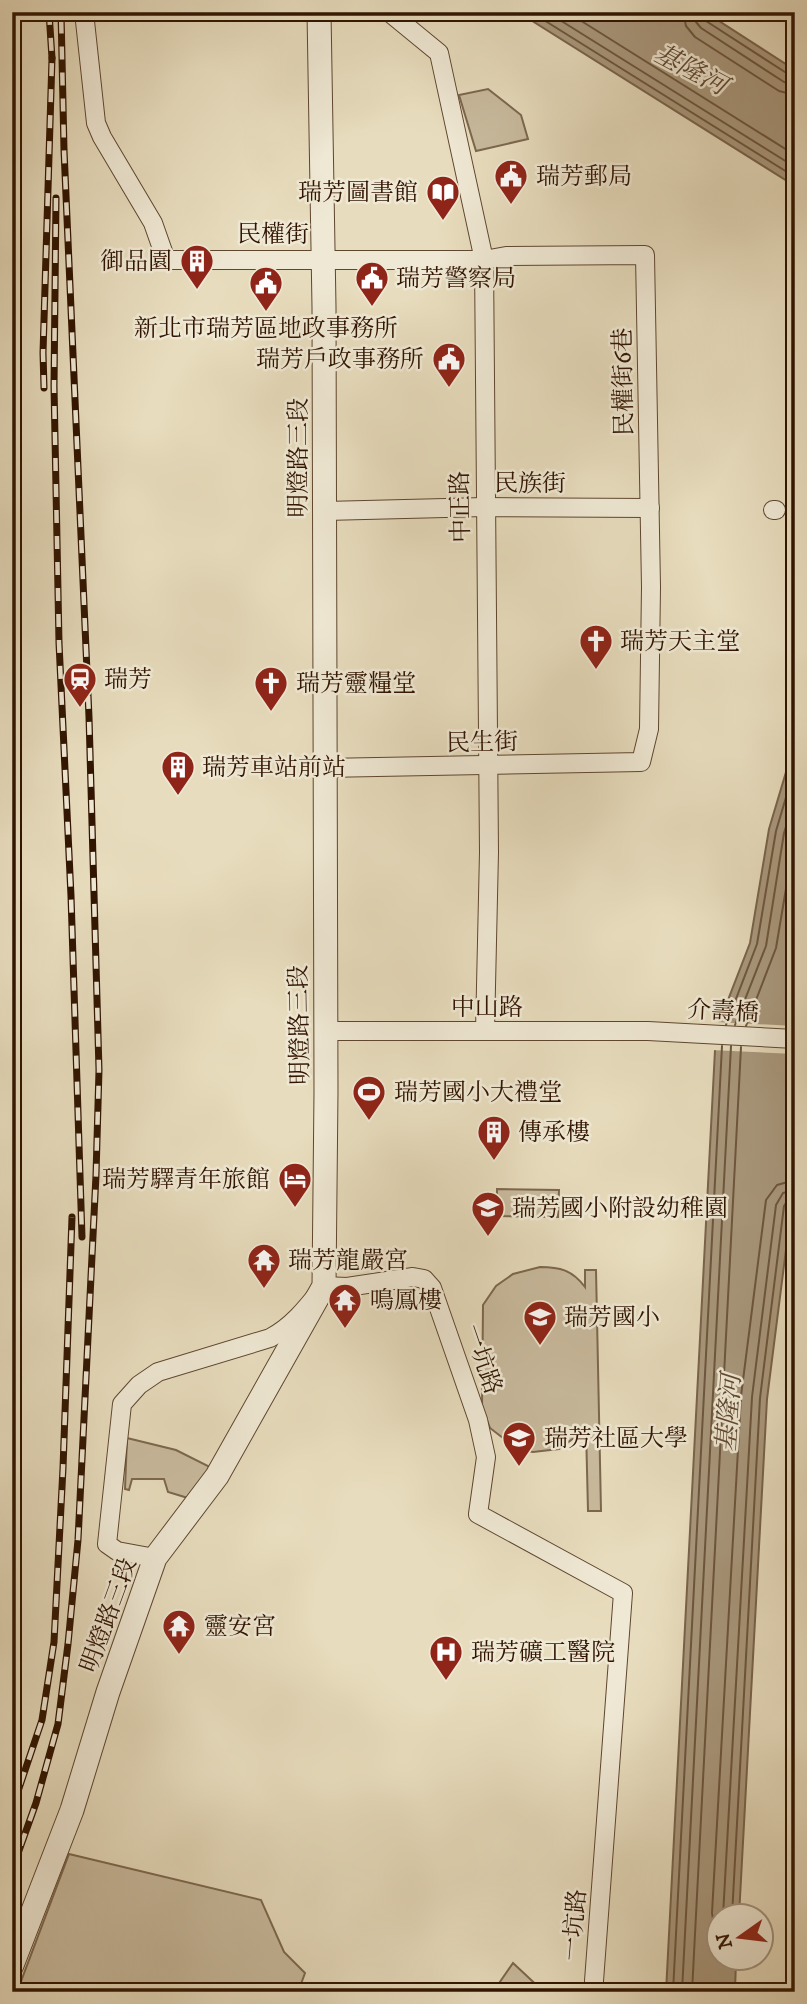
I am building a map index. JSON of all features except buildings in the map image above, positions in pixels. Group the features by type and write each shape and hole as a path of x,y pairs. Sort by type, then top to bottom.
{"street":[{"name":"民權街","path":"84,12 96,123 153,223 166,260 484,260 506,256 645,255"},
{"name":"明燈路三段","path":"12,1965 72,1810 108,1692 155,1558 217,1476 324,1286 325,511 319,12"},
{"name":"中正路","path":"389,12 439,53 484,260 489,852 485,1031"},
{"name":"民權街6巷","path":"641,762 649,729 650,508 645,255"},
{"name":"民族街","path":"325,511 650,508"},
{"name":"民生街","path":"324,768 641,762"},
{"name":"中山路","path":"326,1031 648,1031"},
{"name":"介壽橋","path":"648,1031 795,1039"},
{"name":"一坑路","path":"324,1286 346,1287 413,1277 424,1279 432,1288 478,1420 486,1457 478,1514 623,1593 594,1980"},
{"path":"155,1558 117,1551 107,1544 122,1404 139,1385 158,1372 282,1332 305,1310 324,1286"}],"shaded area":[{"path":"488,89 521,115 528,139 476,151 459,95"},
{"path":"497,1189 559,1190 558,1217 497,1216"},
{"path":"540,1267 565,1271 585,1287 585,1270 596,1270 601,1511 588,1511 586,1429 559,1449 533,1452 517,1449 490,1428 482,1407 483,1305 496,1286 513,1274"},
{"path":"127,1438 176,1450 212,1468 188,1498 168,1492 164,1479 132,1479 129,1490 125,1489"},
{"path":"69,1854 261,1900 284,1952 305,1973 298,1992 17,1992"},
{"path":"513,1963 544,1992 493,1992"}],"water":[{"name":"基隆河","path":"518,12 705,12 795,70 795,186"},
{"name":"基隆河","path":"795,742 795,1179 767,1399 740,1902 706,1902 706,1972 736,1972 735,1992 666,1992 716,1031 750,943 769,829"}],"pier":[{"path":"716,1022 795,1026 795,1054 711,1050 712,1030"}],"railway":[{"path":"49,12 52,58"},
{"path":"12,1870 36,1803 58,1724 68,1644 78,1540 99,1070 89,717 64,150 61,12"},
{"path":"44,388 52,58"},
{"path":"56,198 54,386 59,643 71,896 82,1237"},
{"path":"12,1809 42,1720 54,1642 72,1217"}],"place":[{"name":"瑞芳郵局","path":"511,206"},
{"name":"瑞芳圖書館","path":"443,222"},
{"name":"御品園","path":"197,291"},
{"name":"瑞芳警察局","path":"372,308"},
{"name":"新北市瑞芳區地政事務所","path":"266,313"},
{"name":"瑞芳戶政事務所","path":"449,389"},
{"name":"瑞芳天主堂","path":"596,671"},
{"name":"瑞芳","path":"80,709"},
{"name":"瑞芳靈糧堂","path":"271,713"},
{"name":"瑞芳車站前站","path":"178,797"},
{"name":"瑞芳國小大禮堂","path":"369,1122"},
{"name":"傳承樓","path":"494,1162"},
{"name":"瑞芳驛青年旅館","path":"295,1209"},
{"name":"瑞芳國小附設幼稚園","path":"488,1238"},
{"name":"瑞芳龍嚴宮","path":"264,1290"},
{"name":"鳴鳳樓","path":"345,1330"},
{"name":"瑞芳國小","path":"540,1347"},
{"name":"瑞芳社區大學","path":"519,1468"},
{"name":"靈安宮","path":"179,1656"},
{"name":"瑞芳礦工醫院","path":"446,1682"}]}
